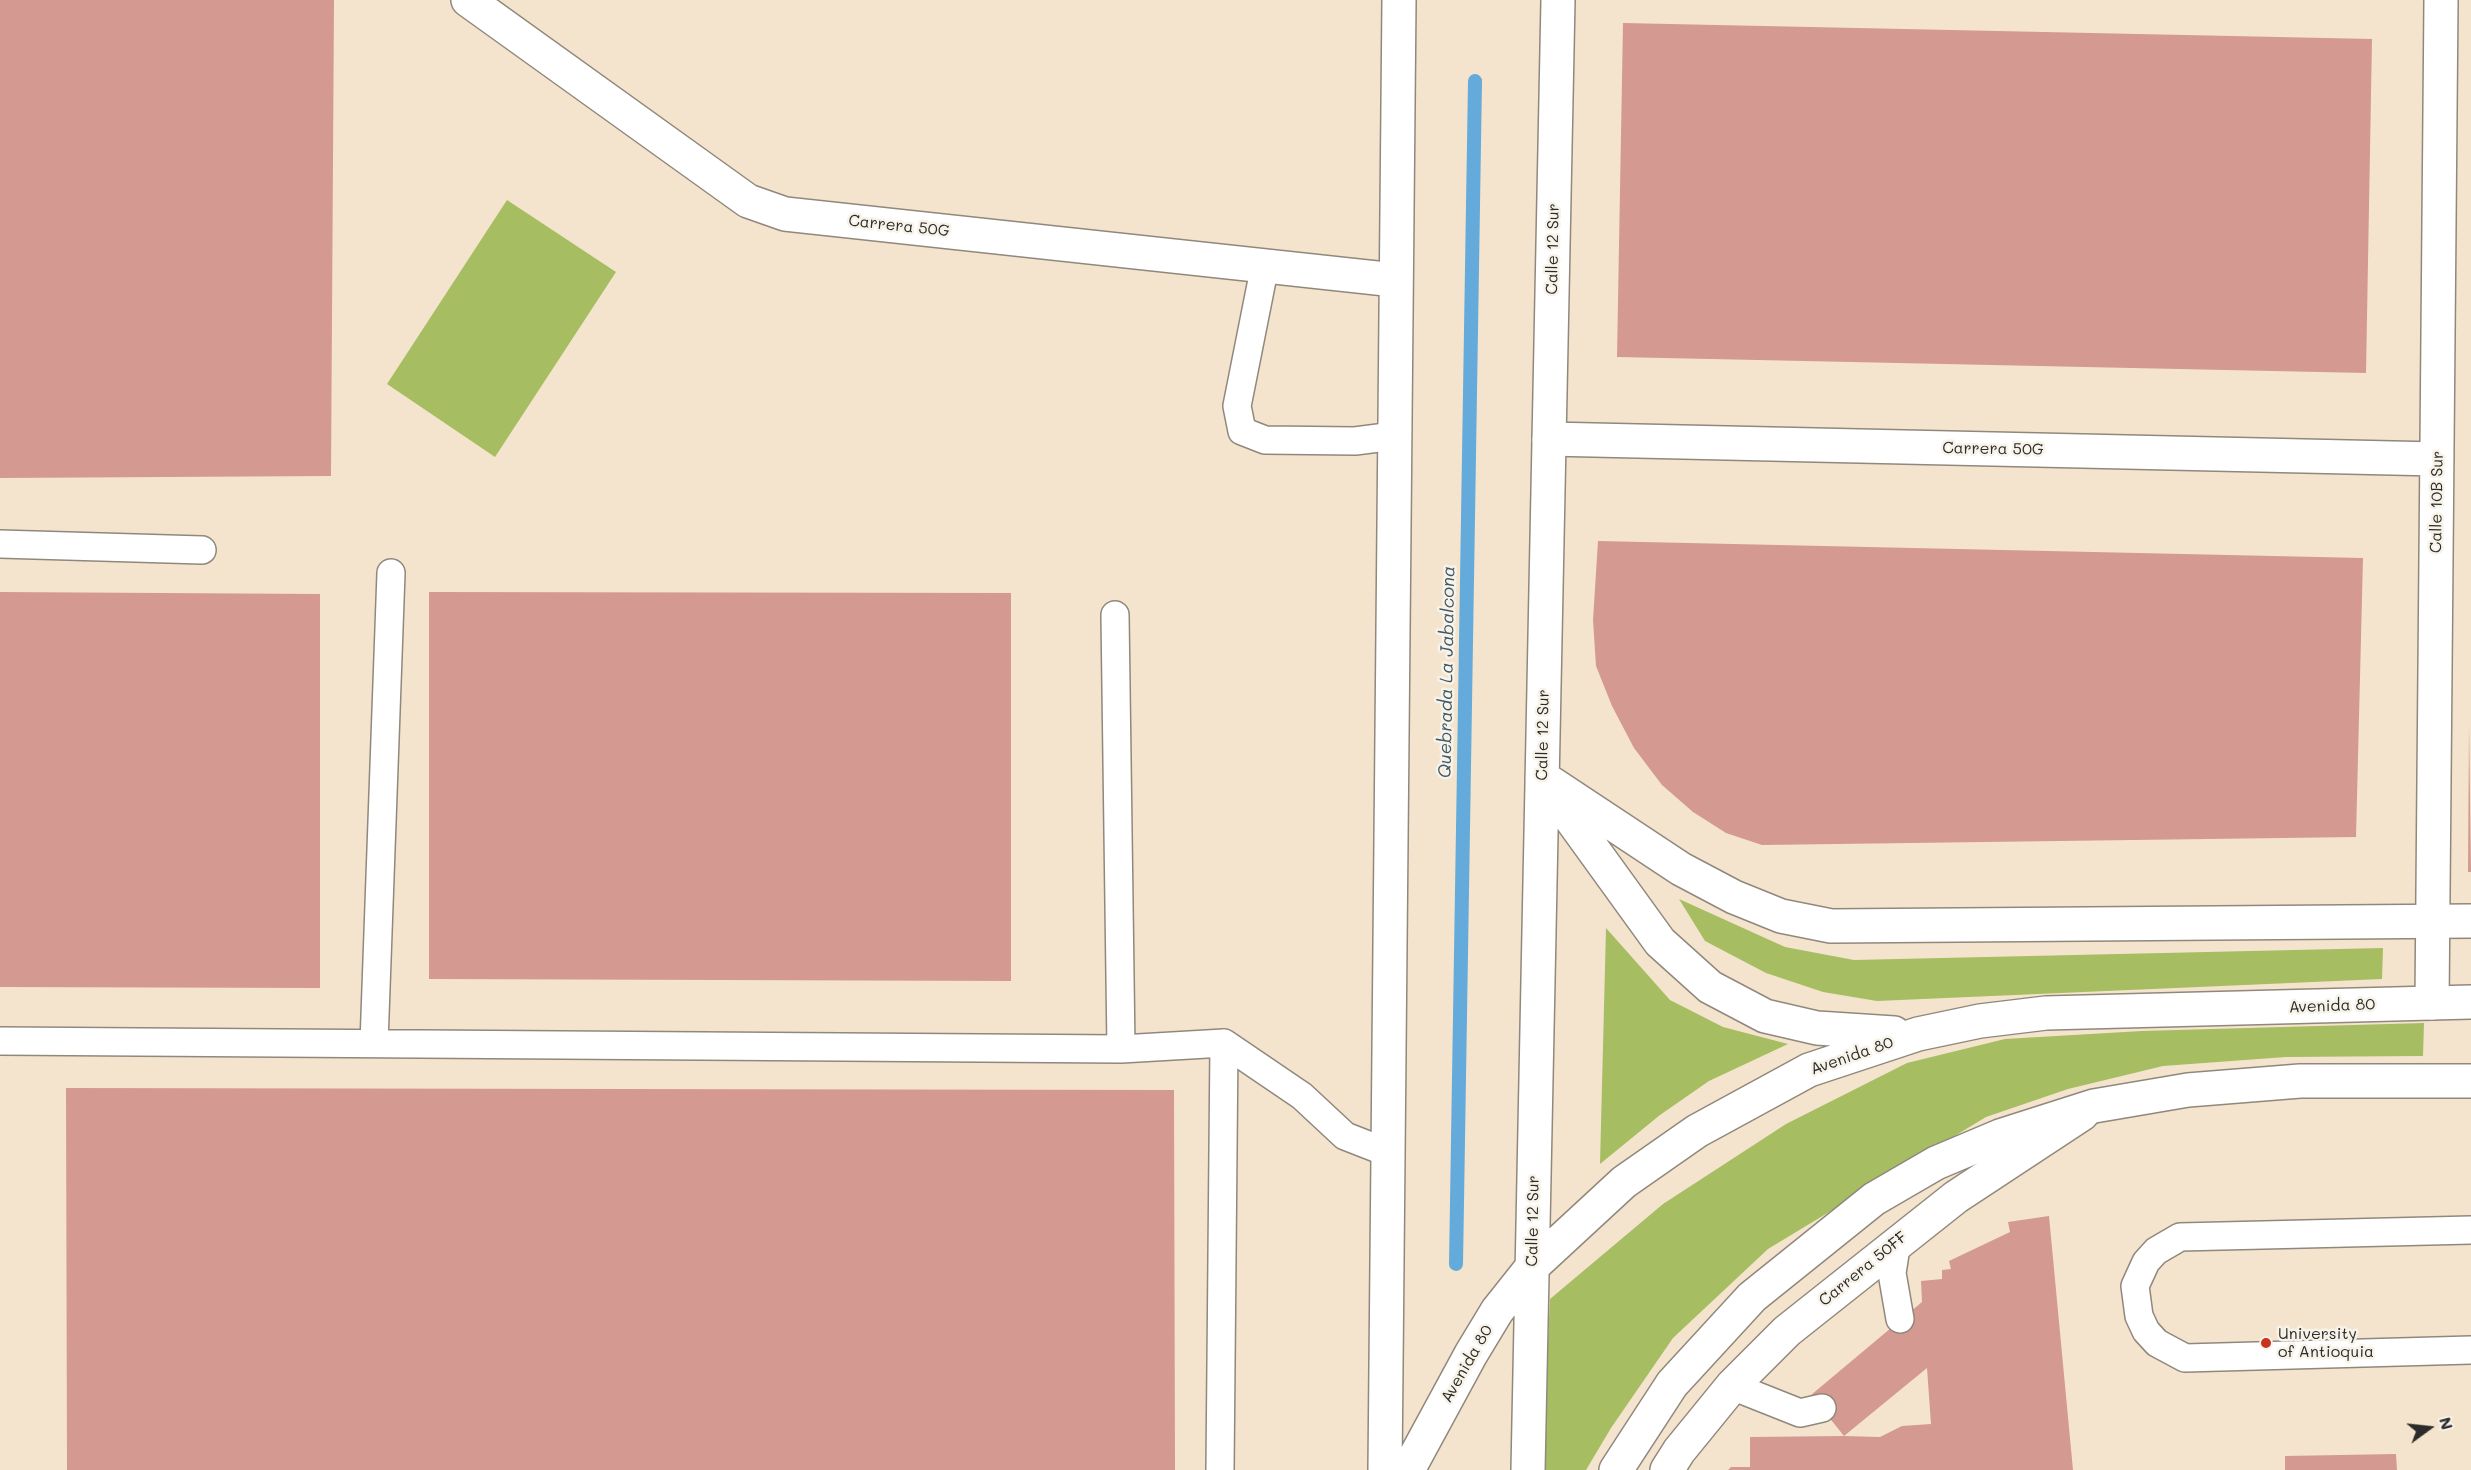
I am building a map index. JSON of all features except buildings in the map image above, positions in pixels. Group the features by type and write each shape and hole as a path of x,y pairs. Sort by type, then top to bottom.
{"main road":[{"name":"Carrera 50G","path":"468,0 748,201 785,214 1395,280"},
{"path":"1385,1470 1386,1152 1399,0"},
{"name":"Calle 12 Sur","path":"1528,1470 1558,0"},
{"name":"Calle 10B Sur","path":"2432,1003 2441,0"},
{"name":"Carrera 50G","path":"1549,439 2437,459"},
{"path":"1542,777 1681,869 1734,897 1781,916 1831,926 2471,921"},
{"path":"1542,777 1660,942 1710,987 1765,1016 1816,1028 1918,1034"},
{"name":"Avenida 80","path":"1408,1470 1497,1311 1532,1267 1624,1182 1697,1131 1809,1070 1918,1034 1980,1021 2046,1013 2471,1002"},
{"path":"1616,1470 1672,1384 1752,1297 1874,1199 1936,1163 2000,1136 2094,1106 2188,1090 2300,1081 2471,1081"},
{"name":"Carrera 50FF","path":"1667,1470 1679,1450 1732,1386 1787,1331 1897,1241 1956,1197 2094,1106"}],"lane":[{"path":"1265,265 1237,406 1242,430 1264,440 1355,441 1394,436"},
{"path":"0,544 202,550"},
{"path":"374,1043 392,573"},
{"path":"1115,615 1121,1049"},
{"path":"0,1041 1121,1049 1224,1043 1302,1096 1346,1136 1386,1152"},
{"path":"1220,1470 1224,1043"},
{"path":"2471,1230 2180,1237 2156,1251 2146,1262 2135,1286 2139,1316 2146,1331 2157,1343 2185,1358 2471,1350"},
{"path":"1897,1241 1892,1272 1900,1319"},
{"path":"1732,1386 1800,1413 1822,1408"}],"green space":[{"path":"507,200 616,272 495,457 387,384"},
{"path":"1679,899 1785,947 1854,960 2383,948 2382,979 1877,1001 1823,992 1766,973 1705,941"},
{"path":"1606,928 1670,1000 1723,1027 1788,1044 1709,1081 1660,1115 1600,1164"},
{"path":"2424,1023 2423,1056 2286,1057 2163,1066 2068,1089 1986,1117 1768,1249 1673,1338 1611,1428 1586,1470 1542,1470 1550,1299 1663,1204 1786,1124 1907,1063 2005,1039 2142,1031"}],"waterway":[{"name":"Quebrada La Jabalcona","path":"1456,1264 1475,81"}],"place":[{"name":"University of Antioquia","path":"2266,1343"}]}
